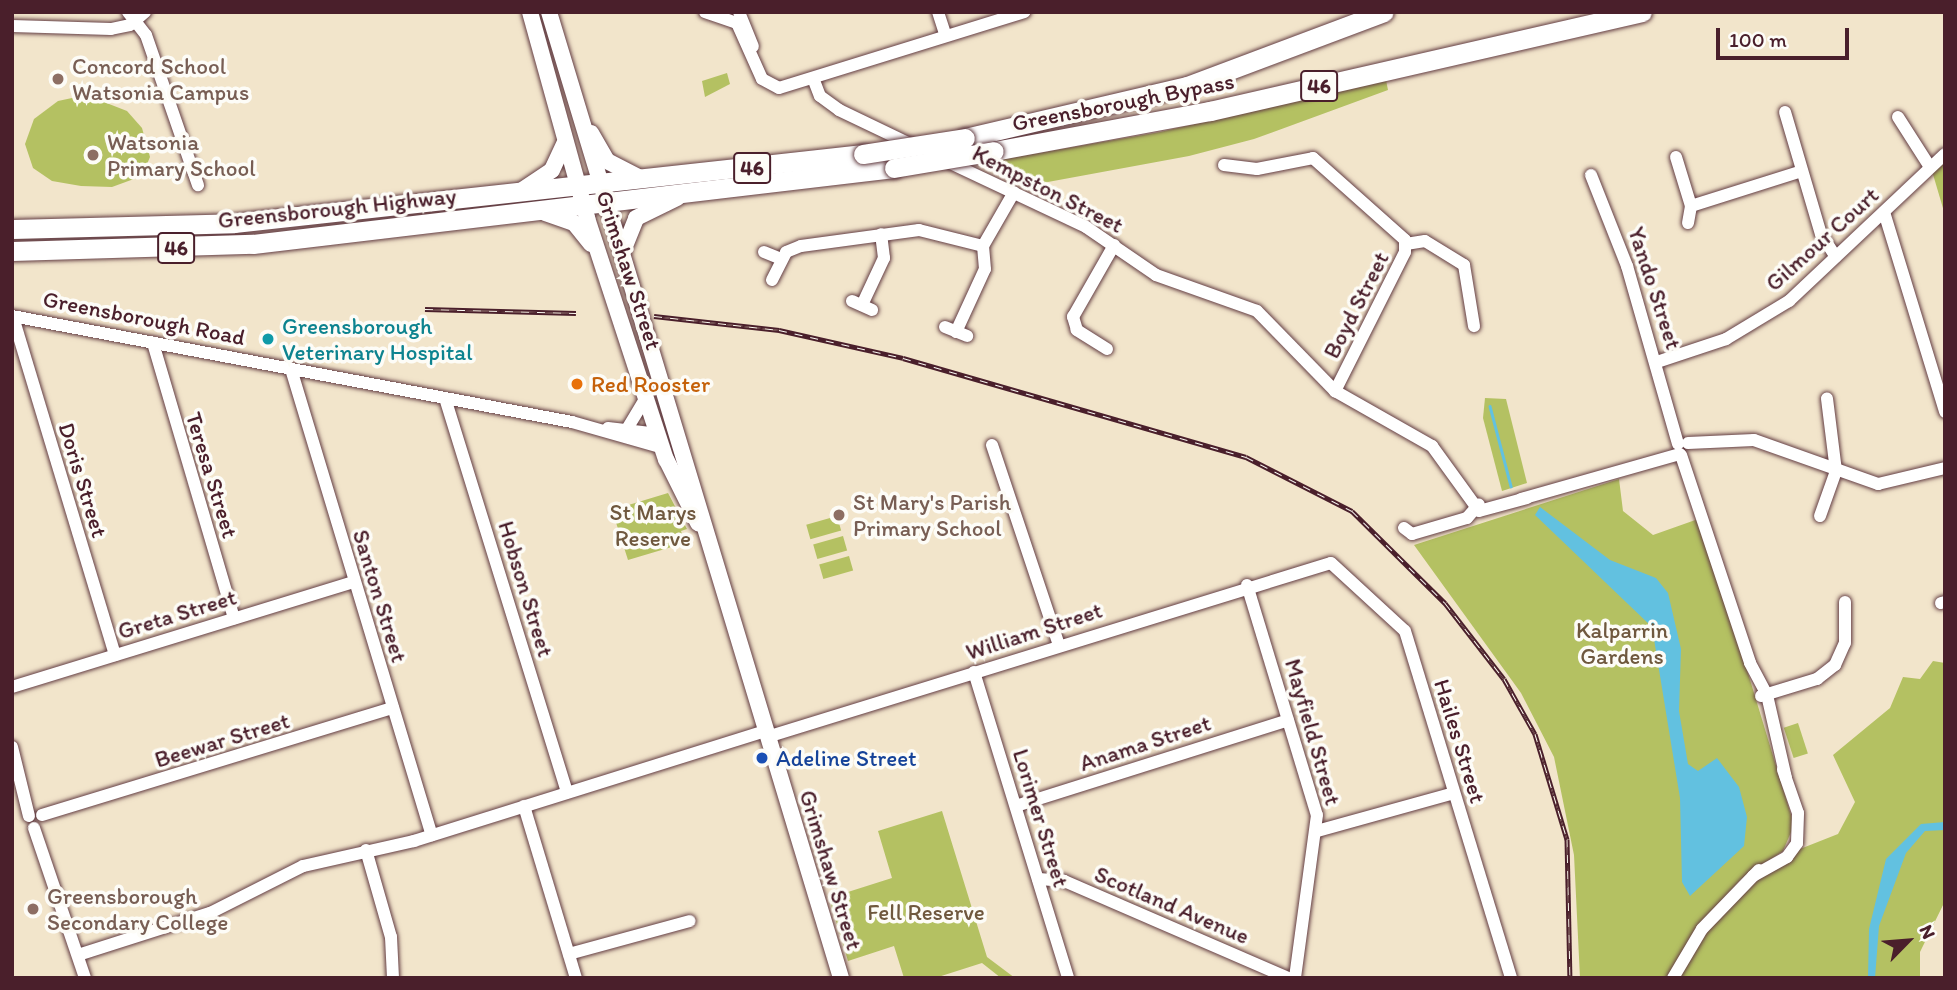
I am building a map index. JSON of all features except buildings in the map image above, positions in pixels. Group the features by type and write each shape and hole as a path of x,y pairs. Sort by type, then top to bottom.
{"highway":[{"name":"Greensborough Bypass","path":"599,183 863,154 965,138 1187,86 1384,12"},
{"name":"Greensborough Bypass","path":"606,203 894,168 994,151 1197,113 1642,12"},
{"name":"46","path":"577,187 599,183"},
{"name":"Greensborough Highway","path":"12,229 222,224 577,187"},
{"name":"46","path":"583,206 606,203"},
{"name":"Greensborough Highway","path":"12,251 253,244 583,206"}],"main road":[{"name":"Grimshaw Street","path":"530,12 564,144 646,396 661,441 704,534"},
{"name":"Grimshaw Street","path":"550,12 704,534 841,978"},
{"path":"578,110 607,161 642,178"},
{"path":"516,195 552,170 564,144"},
{"path":"622,254 636,218 683,195"},
{"path":"533,212 574,223 601,257"},
{"name":"Greensborough Road","path":"661,441 679,443"}],"street":[{"path":"705,12 734,15 767,85 810,79 1024,12"},
{"path":"938,12 946,36"},
{"path":"12,26 111,29 137,15 198,186"},
{"name":"Kempston Street","path":"810,79 820,96 839,110 1014,192 1114,245 1166,279 1257,310 1335,391 1418,435 1461,485 1476,507"},
{"path":"1785,112 1821,234 1832,262"},
{"path":"1898,117 1930,167"},
{"name":"Gilmour Court","path":"1657,362 1732,336 1795,297 1945,154"},
{"name":"Boyd Street","path":"1224,165 1256,169 1313,158 1406,244 1335,391"},
{"path":"1676,158 1691,206 1688,222"},
{"path":"1691,206 1802,172"},
{"name":"Yando Street","path":"1591,175 1657,362 1750,663 1764,695 1791,796 1793,840 1753,876 1691,943 1673,978"},
{"path":"956,332 985,269 983,246 1014,192"},
{"path":"1884,212 1945,412"},
{"path":"772,280 781,260 794,247 881,234 929,231 983,246"},
{"path":"862,305 884,258 881,234"},
{"path":"1406,244 1425,242 1464,265 1474,326"},
{"path":"1108,348 1077,330 1073,317 1114,245"},
{"path":"764,252 781,260"},
{"name":"Greensborough Road","path":"13,316 661,441"},
{"name":"Doris Street","path":"13,316 115,655"},
{"name":"Teresa Street","path":"153,343 234,618"},
{"name":"Santon Street","path":"291,369 432,835"},
{"path":"627,429 646,396"},
{"name":"Hobson Street","path":"445,398 567,793"},
{"path":"1821,516 1836,471 1827,399"},
{"name":"Greensborough Road","path":"597,427 627,429 661,441"},
{"path":"1411,534 1465,518 1476,507 1527,498 1714,440 1772,445 1836,471 1878,484 1945,468"},
{"path":"992,445 1059,645"},
{"name":"William Street","path":"766,734 974,672 1313,564"},
{"name":"Hailes Street","path":"1313,564 1343,569 1402,626 1511,978"},
{"name":"Greta Street","path":"12,687 354,582"},
{"name":"Mayfield Street","path":"1247,584 1288,720 1317,831 1296,978"},
{"path":"1764,695 1817,679 1835,665 1845,643 1844,602"},
{"name":"Lorimer Street","path":"974,672 1068,978"},
{"name":"Beewar Street","path":"38,820 393,708"},
{"name":"Anama Street","path":"1016,806 1288,720"},
{"path":"78,955 209,913 298,868 432,835 766,734"},
{"path":"12,747 38,820 85,978"},
{"path":"1317,831 1454,793"},
{"path":"524,806 576,978"},
{"path":"366,850 389,927 393,978"},
{"name":"Scotland Avenue","path":"1038,878 1064,881 1288,978"},
{"path":"569,954 690,921"}],"green space":[{"path":"727,73 730,84 705,97 702,81"},
{"path":"1386,80 1388,90 1254,139 1189,156 1037,184 988,162 1160,132"},
{"path":"86,95 127,111 142,128 150,157 142,176 112,187 81,186 52,181 33,168 25,144 34,119 58,101"},
{"path":"1945,159 1945,215 1932,171"},
{"path":"1485,398 1506,399 1527,483 1502,491 1483,418"},
{"name":"Kalparrin Gardens","path":"1619,479 1623,511 1653,535 1701,518 1794,825 1783,851 1741,879 1705,918 1668,978 1580,978 1574,855 1554,757 1521,693 1414,545"},
{"name":"St Marys Reserve","path":"668,493 687,529 681,531 685,543 628,560 612,510"},
{"path":"837,516 841,530 810,539 806,525"},
{"path":"843,536 847,550 817,559 813,545"},
{"path":"849,556 853,570 823,579 819,565"},
{"path":"1933,661 1945,663 1945,901 1920,952 1920,978 1678,978 1694,947 1751,881 1800,849 1838,834 1855,802 1833,755 1890,708 1903,677 1920,679"},
{"path":"1798,723 1808,753 1794,758 1784,728"},
{"name":"Fell Reserve","path":"942,811 987,957 1015,978 1001,978 982,963 935,978 904,978 894,946 848,961 829,898 892,878 878,831"}],"water":[{"path":"1540,507 1610,560 1656,578 1668,593 1681,649 1679,711 1688,764 1698,771 1717,758 1739,787 1747,817 1744,846 1690,896 1682,882 1680,798 1652,627 1535,515"},
{"path":"1945,822 1945,830 1925,831 1906,853 1879,926 1875,978 1868,978 1869,929 1886,859 1921,824"}],"waterway":[{"path":"1490,406 1511,486"}],"railway":[{"path":"425,309 576,313"},
{"path":"654,316 779,330 903,358 1246,457 1352,511 1445,603 1504,679 1535,734 1567,839 1570,978"}],"place":[{"name":"Concord School Watsonia Campus","path":"58,79"},
{"name":"Watsonia Primary School","path":"93,155"},
{"name":"Greensborough Veterinary Hospital","path":"268,339"},
{"name":"Red Rooster","path":"577,384"},
{"name":"St Mary's Parish Primary School","path":"839,515"},
{"name":"Adeline Street","path":"762,758"},
{"name":"Greensborough Secondary College","path":"33,909"}]}
